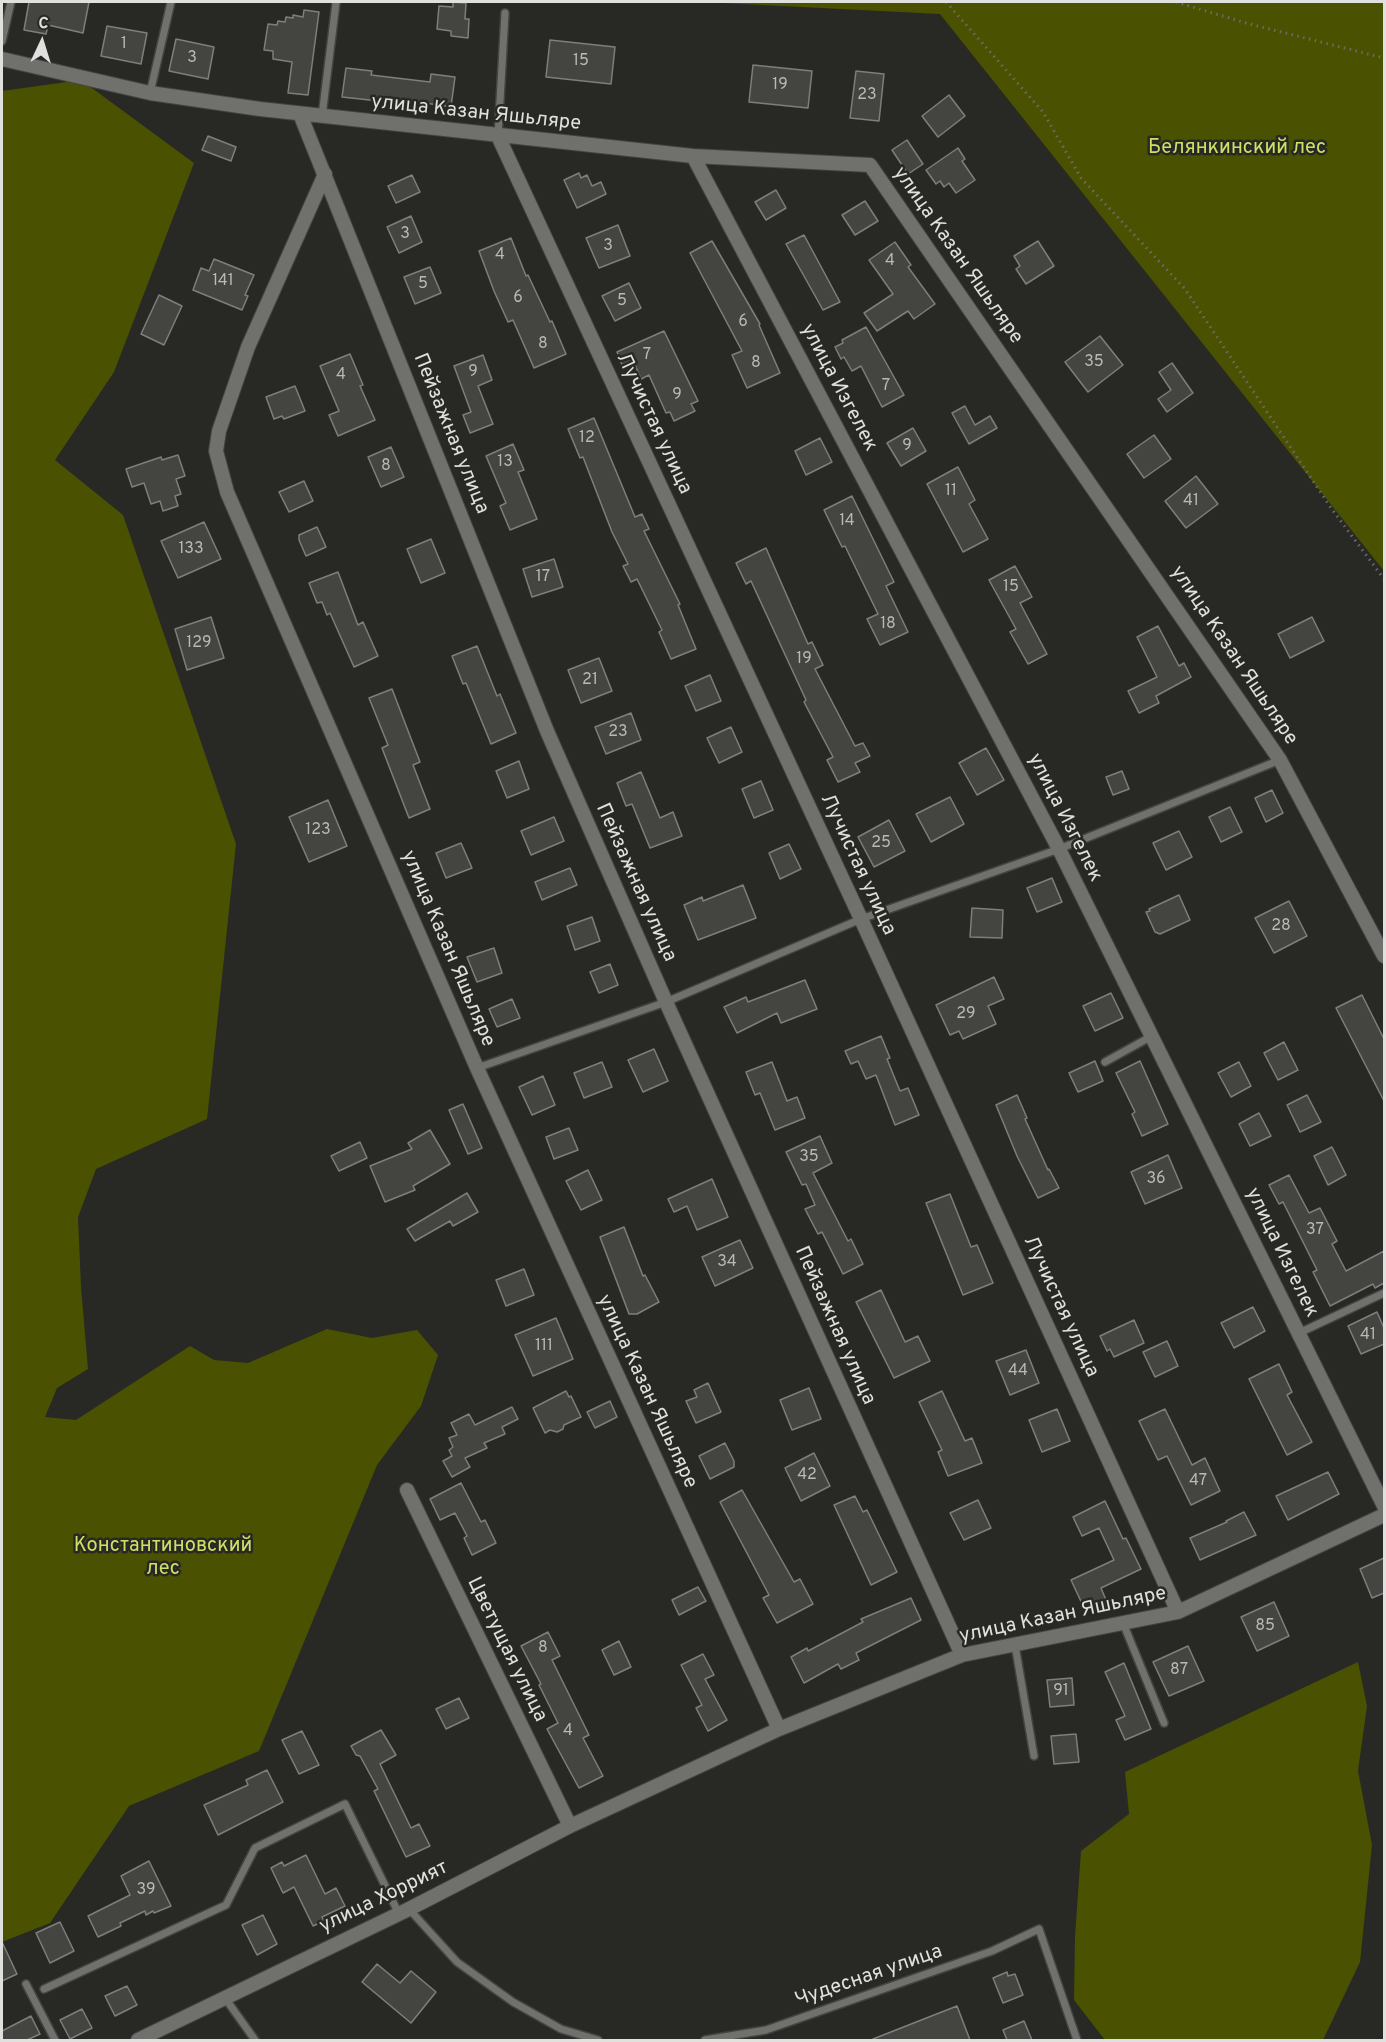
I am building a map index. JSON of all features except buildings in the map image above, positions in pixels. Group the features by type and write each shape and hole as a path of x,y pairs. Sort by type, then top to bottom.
{"street":[{"name":"улица Казан Яшьляре","path":"2,59 150,93 300,114 693,156 870,165 1280,760 1384,957"},
{"name":"Пейзажная улица","path":"300,114 548,731 666,1002 962,1655"},
{"name":"Лучистая улица","path":"498,136 861,919 1178,1612"},
{"name":"улица Изгелек","path":"693,156 1059,849 1384,1506"},
{"name":"улица Казан Яшьляре","path":"325,174 248,347 219,431 216,451 227,492 477,1068 779,1729"},
{"name":"Цветущая улица","path":"407,1490 570,1826"},
{"name":"улица Казан Яшьляре","path":"647,1790 779,1729 962,1655 1178,1612 1384,1515"},
{"name":"улица Хоррият","path":"138,2040 404,1912 570,1826 647,1790"}],"lane":[{"path":"2,41 11,2"},
{"path":"150,93 171,2"},
{"path":"322,116 336,3"},
{"path":"498,136 505,13"},
{"path":"477,1068 666,1002 861,919 1059,849 1280,760"},
{"path":"1105,1062 1152,1036"},
{"path":"1299,1334 1384,1293"},
{"path":"1123,1623 1164,1724"},
{"path":"1016,1645 1034,1756"},
{"path":"44,1989 226,1905 255,1848 345,1804 404,1912 457,1962 513,2002 561,2029 598,2040"},
{"name":"Чудесная улица","path":"705,2040 766,2030 992,1952 1039,1929 1077,2040"},
{"path":"26,1984 55,2040"},
{"path":"225,1998 255,2040"}],"path":[{"path":"946,2 1043,112 1081,178 1185,289 1331,508 1384,579"},
{"path":"1176,2 1246,23 1384,58"}],"green space":[{"name":"Белянкинский лес","path":"703,2 1384,2 1384,571 940,14"},
{"name":"Константиновский лес","path":"81,80 194,163 114,372 55,460 123,515 236,844 207,1119 96,1169 78,1217 88,1369 57,1388 45,1417 76,1420 190,1346 214,1360 248,1363 327,1329 372,1338 417,1330 438,1355 421,1406 377,1465 259,1751 129,1806 50,1923 2,1942 2,91"},
{"path":"1358,1662 1367,1706 1358,1771 1372,1845 1360,1962 1323,2040 1105,2040 1074,2000 1075,1937 1081,1851 1129,1814 1125,1772"}]}
